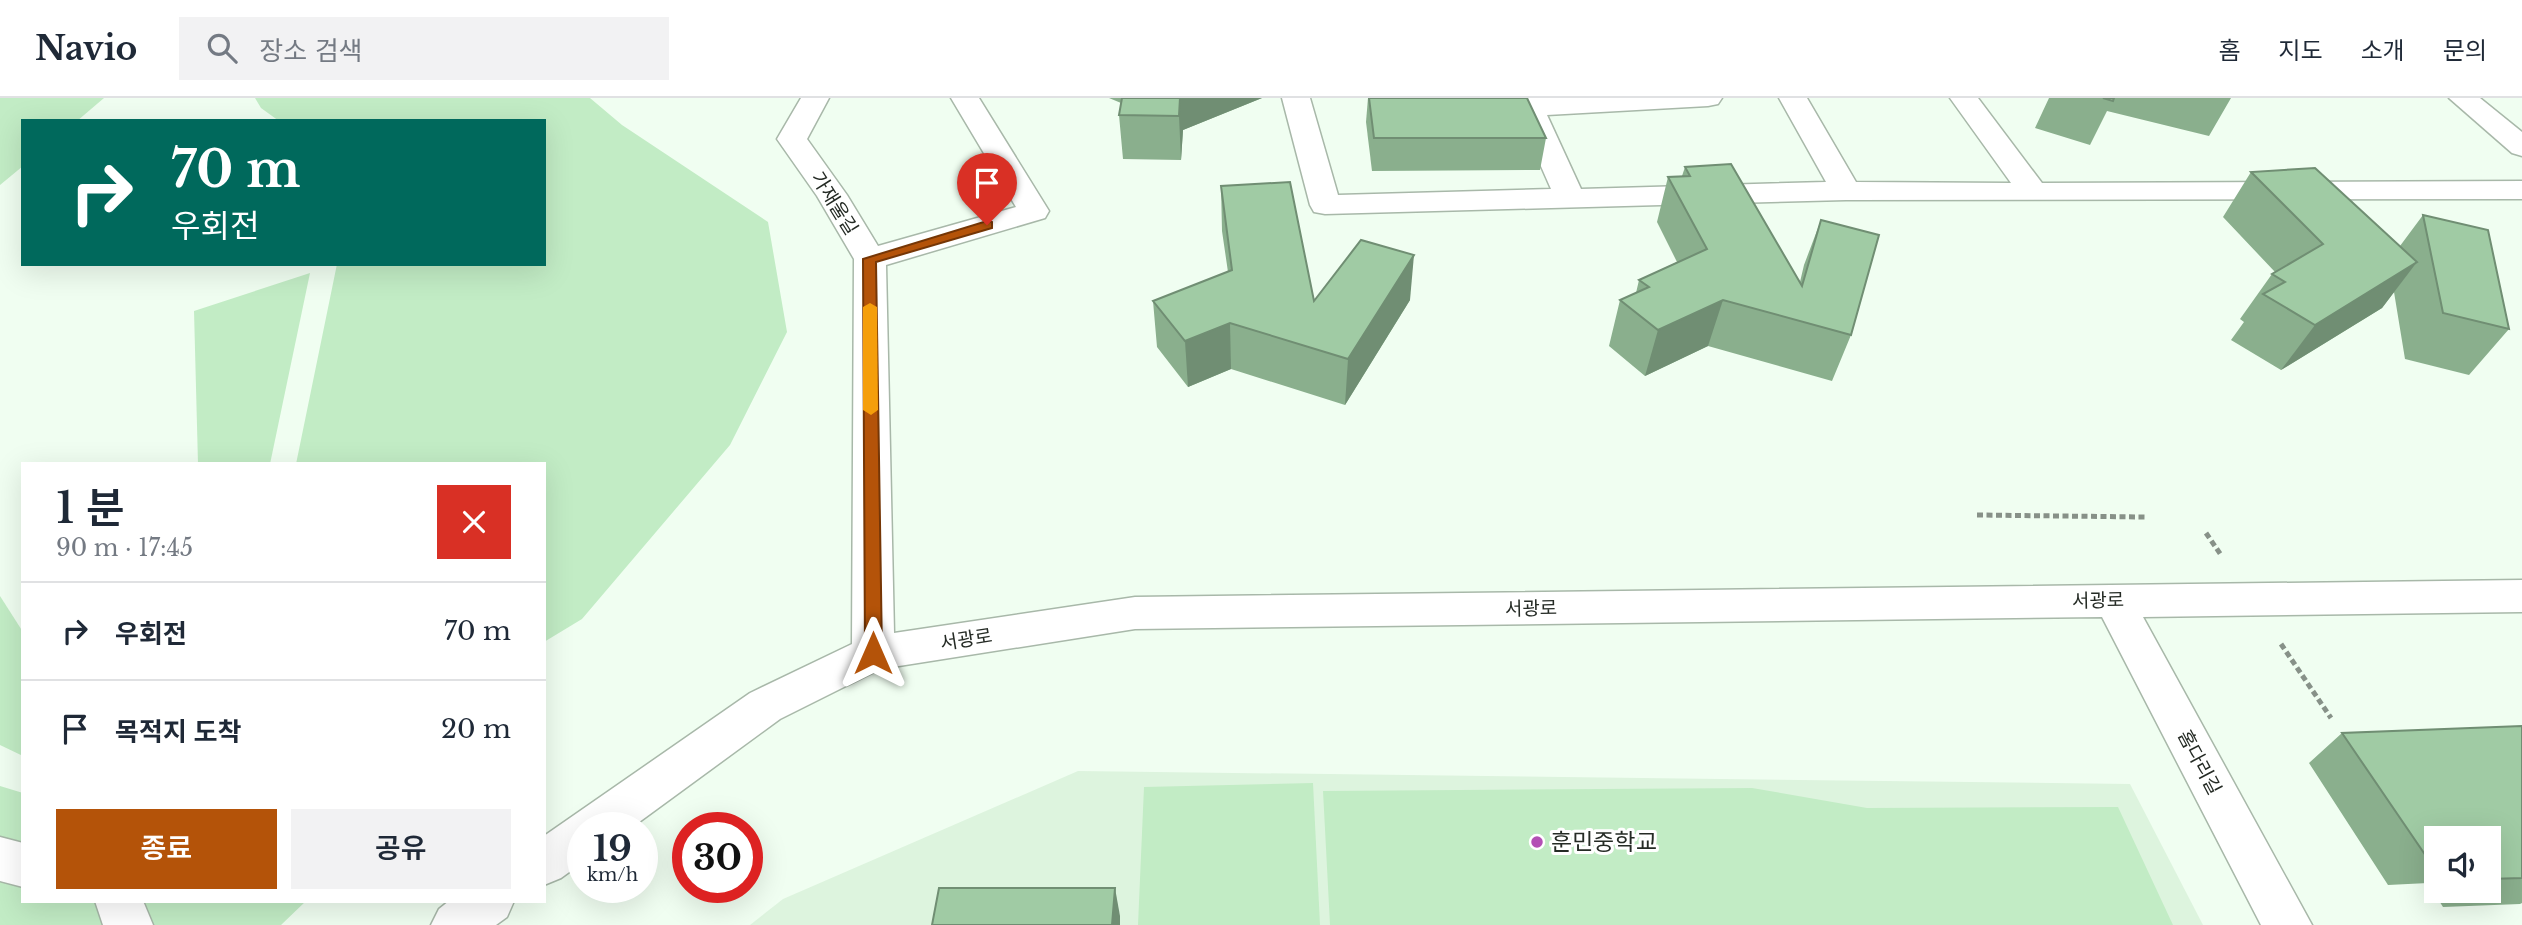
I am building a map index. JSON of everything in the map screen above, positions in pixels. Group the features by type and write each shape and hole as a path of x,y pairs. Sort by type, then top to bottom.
{"street":[{"name":"가재울길","path":"815,98 792,139 832,195 870,259"},
{"path":"873,653 870,259 1034,211 965,98"},
{"path":"1296,98 1325,205 1846,191 2522,190"},
{"path":"1570,198 1527,103 1708,98"},
{"path":"1793,98 1846,191"},
{"path":"1964,98 2033,192"},
{"path":"2463,98 2522,147"},
{"name":"서광로","path":"616,812 765,706 873,653 1135,613 2522,596"},
{"name":"홈다리길","path":"2113,600 2287,925"},
{"path":"546,862 567,846"},
{"path":"0,859 21,864"},
{"path":"120,903 128,925"},
{"path":"456,925 487,903"}],"path":[{"path":"1976,515 2145,517"}],"shaded area":[{"name":"훈민중학교","path":"1078,771 2130,784 2203,925 750,925 783,899"}],"green space":[{"path":"0,98 104,98 79,119 21,119 21,168 0,185"},
{"path":"255,98 590,98 622,125 768,222 787,332 730,445 582,619 546,641 546,462 296,462 337,266 546,266 546,119 276,119 261,108"},
{"path":"310,273 270,462 198,462 194,311"},
{"path":"0,596 21,629 21,755 0,745"},
{"path":"1313,783 1320,925 1138,925 1144,787"},
{"path":"0,786 21,792 21,903 304,903 281,925 0,925"},
{"path":"1752,788 1867,808 2118,807 2173,925 1330,925 1323,791"}],"building":[{"path":"1122,98 1180,98 1179,116 1119,115"},
{"path":"1369,98 1527,98 1546,138 1374,138"},
{"path":"1731,164 1802,286 1821,220 1879,235 1851,335 1723,300 1658,330 1620,300 1649,287 1639,280 1707,249 1668,177 1690,176 1685,167"},
{"path":"2315,168 2417,262 2315,325 2263,294 2285,282 2272,274 2323,244 2251,172"},
{"path":"1290,182 1314,301 1361,240 1414,255 1348,359 1230,323 1185,341 1153,301 1232,270 1221,186"},
{"path":"2423,215 2488,230 2509,329 2443,313"},
{"path":"2522,726 2522,878 2501,879 2501,826 2424,826 2424,853 2342,733"},
{"path":"939,888 1115,888 1112,925 932,925"}],"slow traffic":[{"path":"870,307 871,410"}],"place":[{"name":"훈민중학교","path":"1537,842"}],"route":[{"path":"873,653 870,259 987,225"}]}
